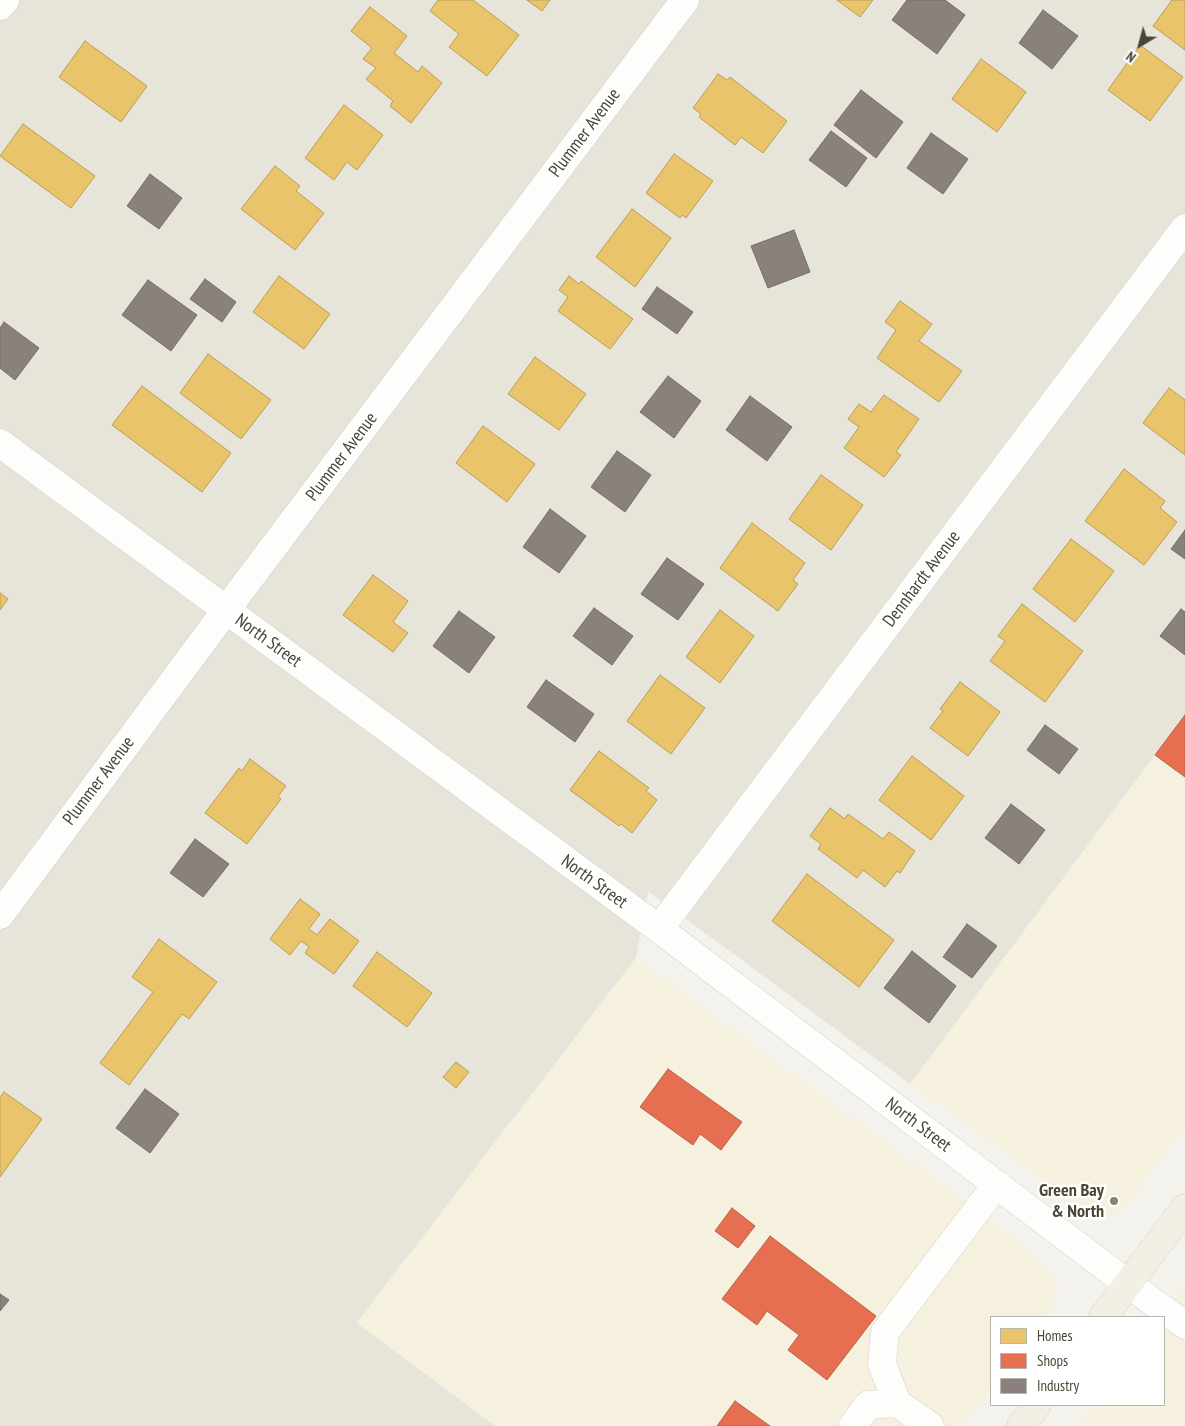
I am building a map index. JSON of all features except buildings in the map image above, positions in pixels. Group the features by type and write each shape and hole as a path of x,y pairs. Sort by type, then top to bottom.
{"main road":[{"path":"1104,1316 1185,1208"},
{"path":"1020,1426 1036,1406"}],"street":[{"path":"0,6 5,0"},
{"name":"Plummer Avenue","path":"0,915 226,610 685,0"},
{"name":"Dennhardt Avenue","path":"659,929 1185,228"},
{"name":"North Street","path":"0,443 659,929 1128,1284 1185,1325"},
{"path":"930,1426 897,1403 882,1364 885,1332 997,1184"},
{"path":"853,1426 868,1405 897,1403"}],"shaded area":[{"path":"0,0 1185,0 1185,715 910,1084 648,891 636,958 357,1323 496,1426 0,1426"},
{"path":"1185,715 1185,1127 1121,1212 1106,1216 1088,1212 910,1084"},
{"path":"636,958 1024,1245 1051,1271 1058,1282 1053,1305 1045,1316 990,1316 990,1389 963,1426 496,1426 357,1323"},
{"path":"1185,1286 1185,1426 1080,1426 1095,1406 1165,1406 1165,1316 1163,1316"}],"place":[{"name":"Green Bay & North","path":"1114,1201"}]}
